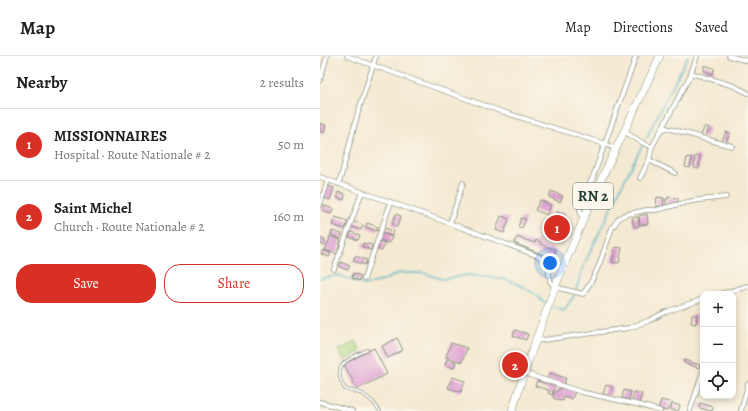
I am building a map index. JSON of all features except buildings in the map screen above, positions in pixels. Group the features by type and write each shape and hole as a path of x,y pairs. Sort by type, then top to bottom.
{"main road":[{"name":"RN 2","path":"512,411 555,287 591,201 660,56"}],"street":[{"path":"320,80 327,56"},
{"path":"348,56 500,111 605,144 616,149"},
{"path":"339,184 357,116 376,56"},
{"path":"582,224 579,203 593,177 636,56"},
{"path":"640,178 652,147 691,73 697,56"},
{"path":"729,56 748,61"},
{"path":"691,73 734,86 748,94"},
{"path":"660,132 666,128 732,146"},
{"path":"625,132 652,147"},
{"path":"648,160 675,173"},
{"path":"320,177 538,256 548,265 550,281 555,287 583,294 591,282 599,265 612,228 619,218 624,215 646,210 656,210 692,201 726,197"},
{"path":"320,205 328,180"},
{"path":"450,223 463,183"},
{"path":"334,270 362,192"},
{"path":"364,278 391,202"},
{"path":"731,291 748,286"},
{"path":"536,340 629,328 648,322 666,312 700,300"},
{"path":"524,373 581,392 612,398 660,411"},
{"path":"690,411 700,381"},
{"path":"741,411 748,384"},
{"path":"320,402 352,411"}],"lane":[{"path":"367,350 343,363 340,368 341,380 345,389 363,394 380,411"}],"green space":[{"path":"356,341 361,351 344,361 339,350"}],"waterway":[{"path":"646,138 688,56"},
{"path":"576,290 582,269 642,146"},
{"path":"320,279 338,275 364,285 382,281 399,273 423,273 442,279 468,275 504,279 524,287 539,297 541,301 546,303"},
{"path":"553,306 564,310 574,296"}],"place":[{"name":"MISSIONNAIRES","path":"557,228"},
{"name":"Saint Michel","path":"515,365"}]}
